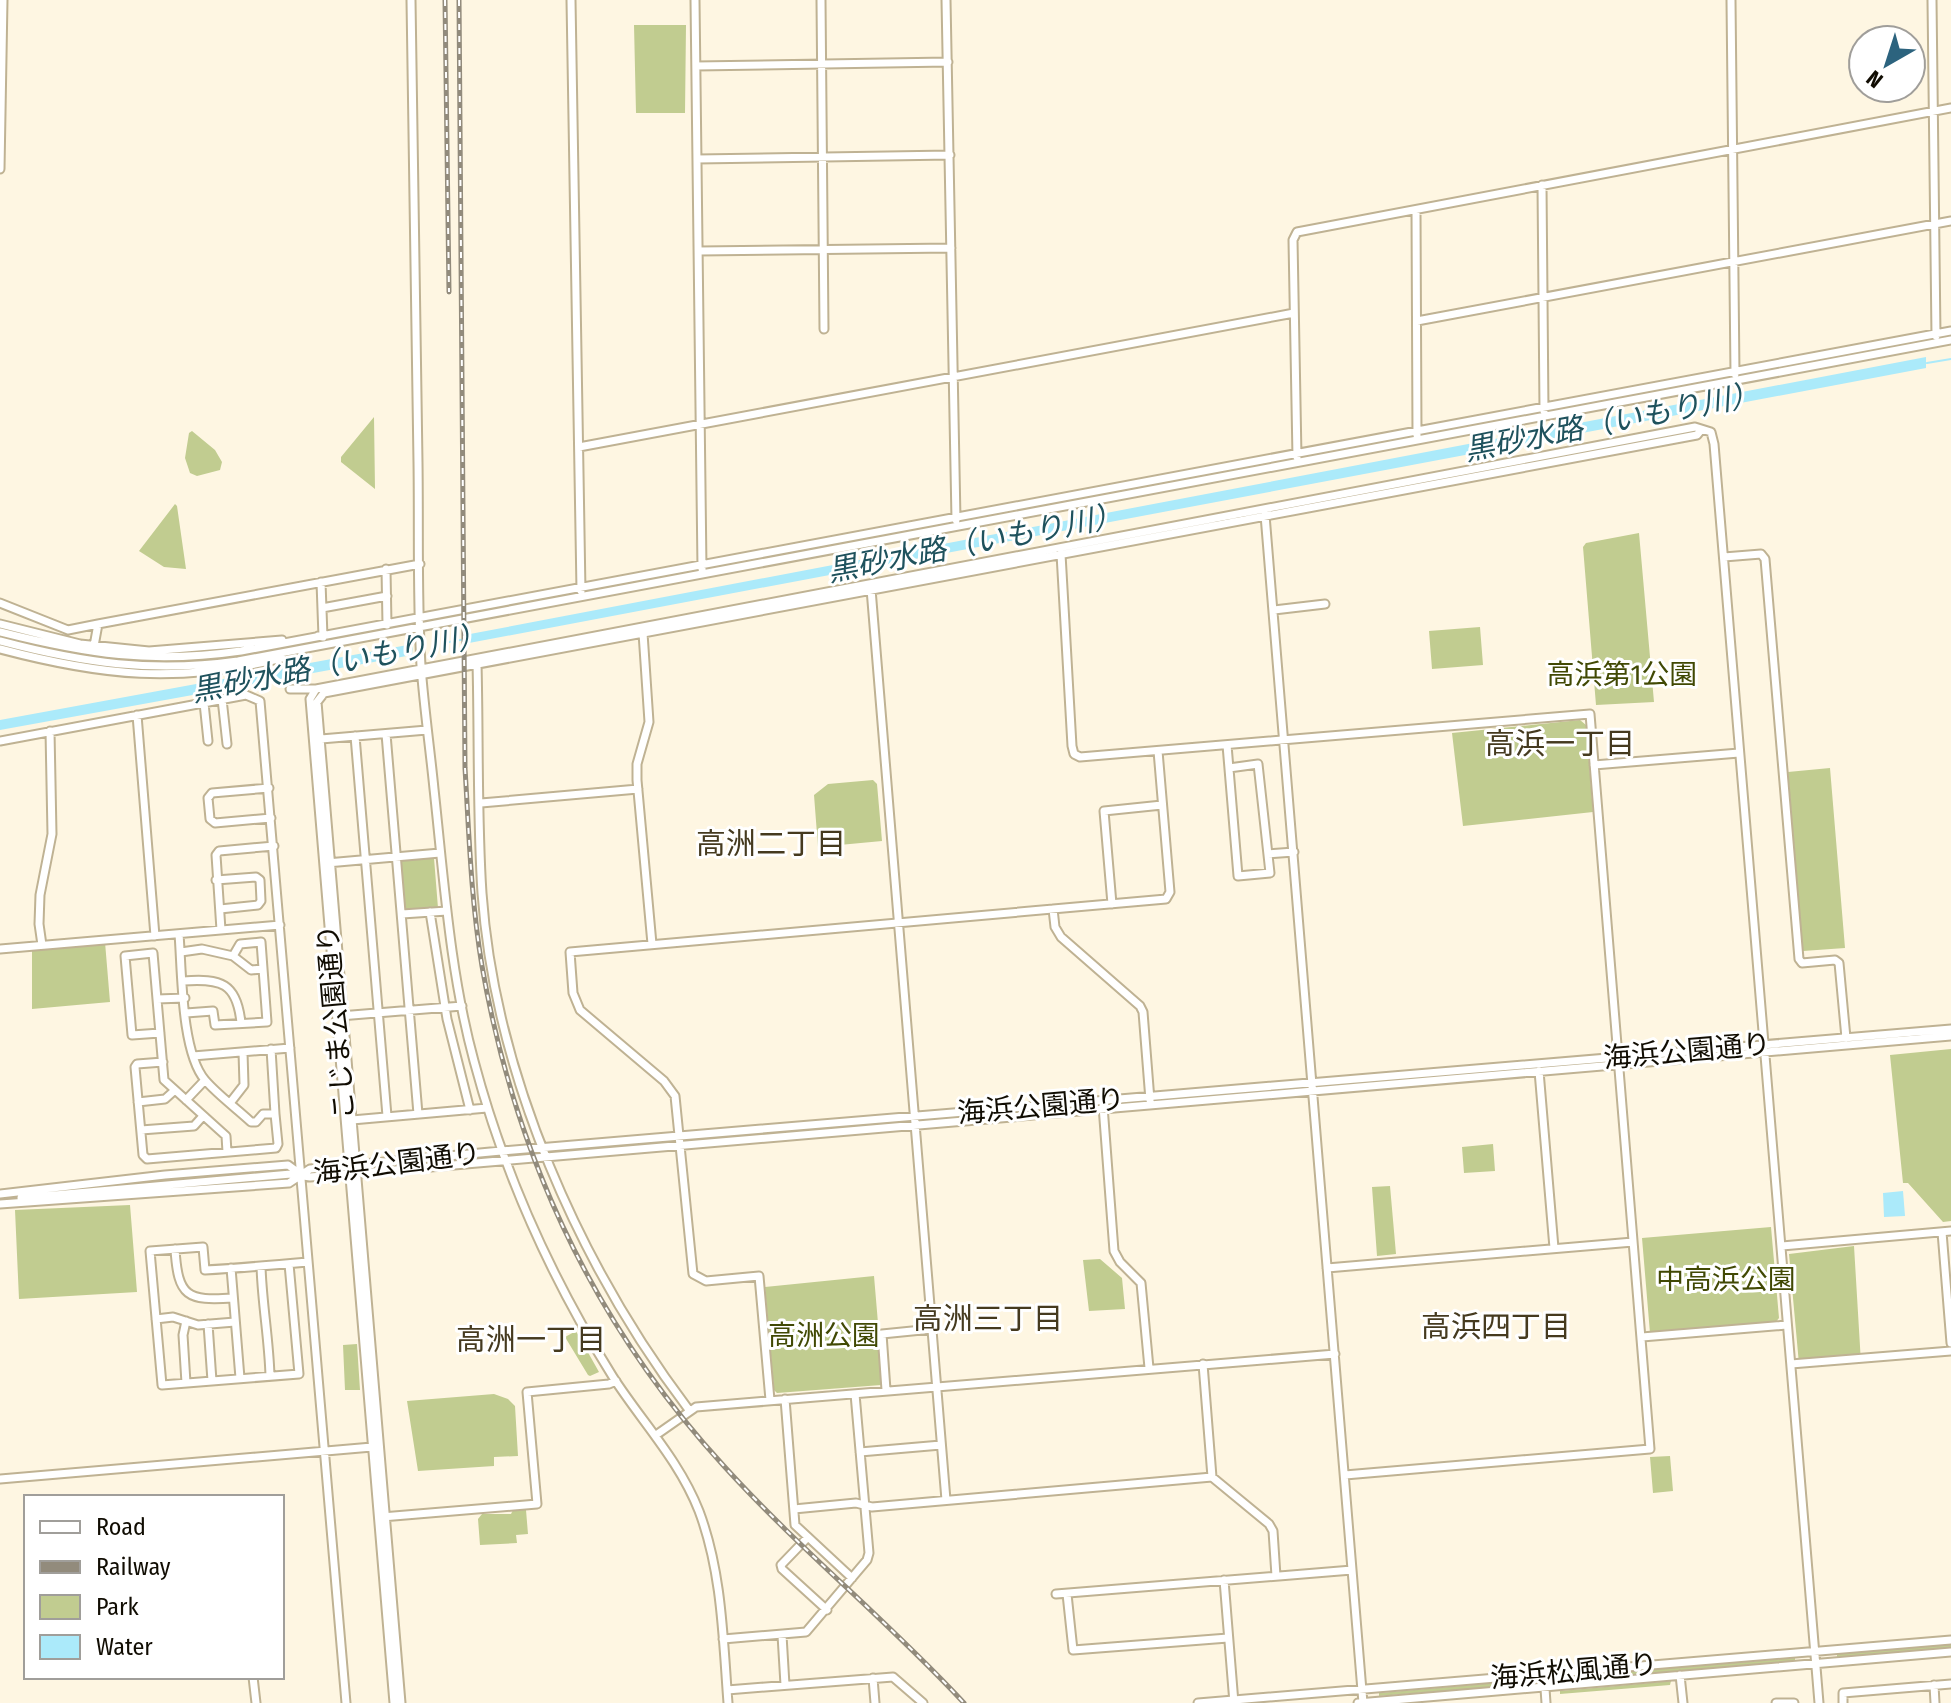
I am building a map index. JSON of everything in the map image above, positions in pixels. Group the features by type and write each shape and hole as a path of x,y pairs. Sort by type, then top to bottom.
{"street":[{"path":"0,169 3,0"},
{"path":"411,0 421,654 440,853 462,1006 502,1155 555,1276 616,1381 685,1480 708,1538 719,1589 728,1703"},
{"path":"571,0 581,593"},
{"path":"695,0 702,575"},
{"path":"821,0 824,329"},
{"path":"946,0 956,523"},
{"path":"1731,0 1735,376"},
{"path":"1932,0 1936,338"},
{"path":"696,66 948,62"},
{"path":"1297,458 1293,240 1297,232 1951,108"},
{"path":"697,159 950,155"},
{"path":"1542,185 1544,417"},
{"path":"1416,210 1417,441"},
{"path":"1417,321 1951,221"},
{"path":"699,251 951,248"},
{"path":"579,447 1294,313"},
{"path":"1297,458 1417,441 1544,417 1735,376 1936,338 1951,331"},
{"path":"1936,338 1951,340"},
{"path":"581,593 702,575 1544,407 1735,376"},
{"path":"290,689 316,689 422,672 1697,435 1701,430 1711,432 1819,1703"},
{"path":"1265,513 1362,1703"},
{"path":"0,641 78,660 152,667 209,665 278,655 702,565 956,523"},
{"path":"1061,551 1074,754 1080,757 1590,714 1650,1449 1345,1475"},
{"path":"1724,557 1761,554 1765,559 1799,959 1802,963 1832,960 1839,963 1846,1038"},
{"path":"2,604 68,630 420,564"},
{"path":"386,569 387,625"},
{"path":"321,582 323,637"},
{"path":"870,587 946,1500"},
{"path":"322,608 387,596"},
{"path":"1274,610 1325,604"},
{"path":"0,624 94,646 175,651 313,635 323,637"},
{"path":"94,646 98,624"},
{"path":"0,632 81,651 161,658 221,654 387,625 420,624"},
{"path":"642,630 649,722 637,764 652,944"},
{"path":"0,649 88,670 182,675 212,673 277,660 328,647 333,642"},
{"path":"477,661 482,894 501,1011 527,1103 583,1243 638,1339 689,1410"},
{"name":"こじま公園通り","path":"327,862 317,702 324,693 422,672"},
{"name":"こじま公園通り","path":"316,689 310,699 340,1016 372,1447 382,1517 394,1703"},
{"path":"0,741 222,699 250,695 260,701 346,1703"},
{"path":"222,699 227,744"},
{"path":"204,703 208,741"},
{"path":"137,715 155,936"},
{"path":"321,739 427,730"},
{"path":"42,945 40,895 52,834 50,731"},
{"path":"386,734 418,1114"},
{"path":"355,736 387,1116"},
{"path":"1227,745 1238,876 1270,873 1258,764 1229,768"},
{"path":"770,1400 759,1276 706,1281 696,1278 690,1269 675,1096 671,1089 584,1015 573,993 570,952 1163,899 1169,895 1158,751"},
{"path":"1594,765 1739,753"},
{"path":"269,788 212,793 208,798 210,819 215,823 271,818"},
{"path":"481,803 638,789"},
{"path":"1112,904 1104,811 1162,805"},
{"path":"221,930 216,855 219,851 274,846"},
{"path":"1268,854 1294,852"},
{"path":"327,862 440,853"},
{"path":"216,880 256,877 260,880 261,901 258,905 220,909"},
{"path":"1053,909 1055,927 1061,937 1140,1006 1150,1100"},
{"path":"402,914 447,911"},
{"path":"430,912 445,1007 470,1110"},
{"path":"0,949 280,925"},
{"path":"179,934 193,1056 205,1080 251,1122 256,1122 263,1114 275,1114"},
{"path":"186,1013 213,1011 215,1025 267,1022 261,942 240,944 233,956"},
{"path":"181,952 202,949 233,956 251,970 263,969"},
{"path":"160,1033 132,1035 125,956 153,953 163,1062 164,1080 226,1136 227,1152"},
{"path":"183,981 206,979 224,983 235,995 241,1023"},
{"path":"265,987 285,986"},
{"path":"157,999 185,998"},
{"path":"340,1016 462,1006"},
{"name":"こじま公園通り","path":"340,1016 352,1120 352,1169 401,1703"},
{"name":"海浜公園通り","path":"1765,1048 1951,1029"},
{"name":"海浜公園通り","path":"301,1174 310,1177 352,1169 502,1155 1765,1048 1951,1036"},
{"path":"193,1056 290,1048"},
{"path":"163,1062 137,1064 135,1067 143,1155 147,1159 276,1148 271,1049"},
{"path":"230,1103 244,1085 243,1052"},
{"name":"海浜公園通り","path":"1313,1087 1539,1071 1619,1061"},
{"path":"1539,1071 1554,1248"},
{"path":"186,1100 205,1080"},
{"path":"138,1102 165,1099 175,1090"},
{"path":"1102,1104 1114,1251 1120,1262 1141,1283 1149,1368"},
{"path":"352,1120 487,1108"},
{"path":"141,1130 194,1126 203,1116"},
{"path":"0,1199 165,1175 288,1165 301,1174"},
{"path":"0,1199 301,1174"},
{"path":"0,1199 289,1183 301,1174"},
{"path":"1782,1246 1946,1232 1951,1343"},
{"path":"1327,1268 1633,1242"},
{"path":"289,1264 299,1374 162,1385 150,1251 203,1247 205,1270 308,1262"},
{"path":"175,1249 178,1280 188,1293 201,1300 233,1298"},
{"path":"261,1266 270,1376"},
{"path":"231,1268 240,1378"},
{"path":"156,1319 173,1317 198,1325 235,1322"},
{"path":"186,1321 183,1335 186,1383"},
{"path":"208,1324 212,1381"},
{"path":"1642,1337 1787,1325"},
{"path":"886,1390 882,1334 932,1329"},
{"path":"1791,1364 1951,1351"},
{"path":"656,1435 696,1407 1335,1354"},
{"path":"1203,1364 1212,1477"},
{"path":"382,1517 537,1504 527,1392 616,1381"},
{"path":"723,1639 806,1632 867,1560 869,1553 855,1394"},
{"path":"785,1399 795,1525 852,1578"},
{"path":"860,1452 941,1445"},
{"path":"0,1479 372,1447"},
{"path":"794,1509 856,1503 872,1507 1212,1477 1269,1524 1273,1531 1276,1576"},
{"path":"808,1537 781,1565 782,1569 827,1610"},
{"path":"1056,1594 1352,1570"},
{"path":"1224,1580 1234,1702"},
{"path":"1067,1594 1073,1650 1228,1638"},
{"path":"782,1635 785,1685"},
{"name":"海浜松風通り","path":"1198,1703 1951,1640"},
{"name":"海浜松風通り","path":"1362,1703 1951,1652"},
{"path":"1544,1674 1546,1703"},
{"path":"1680,1675 1683,1703"},
{"path":"727,1690 873,1678 898,1679 923,1703"},
{"path":"873,1678 875,1703"},
{"path":"253,1679 256,1703"},
{"path":"1843,1703 1843,1693 1951,1684"},
{"path":"1934,1685 1935,1703"},
{"path":"1872,1690 1873,1703"},
{"path":"1466,1694 1467,1703"},
{"path":"1776,1703 1794,1703"}],"green space":[{"path":"634,25 686,25 685,113 636,113"},
{"path":"374,417 375,489 341,462 341,457"},
{"path":"192,431 215,450 222,462 220,470 197,476 190,473 185,458 189,433"},
{"path":"175,504 186,569 164,567 139,551"},
{"name":"高浜第1公園","path":"1639,533 1654,702 1596,705 1583,547 1586,543"},
{"path":"1480,627 1483,665 1432,669 1429,631"},
{"path":"1580,720 1586,725 1593,812 1463,826 1452,733"},
{"path":"1830,768 1845,948 1803,951 1788,772"},
{"path":"873,780 877,784 882,841 818,847 814,795 828,784"},
{"path":"434,858 438,908 408,911 404,908 400,863 402,860"},
{"path":"105,942 110,1002 32,1009 32,949"},
{"path":"1951,1049 1951,1221 1943,1222 1908,1183 1903,1183 1890,1055"},
{"path":"1493,1144 1495,1171 1464,1173 1462,1147"},
{"path":"1390,1186 1396,1254 1377,1256 1372,1187"},
{"path":"130,1205 137,1292 19,1299 15,1210"},
{"name":"中高浜公園","path":"1771,1227 1779,1318 1775,1323 1650,1333 1642,1238"},
{"path":"1854,1246 1861,1363 1799,1364 1789,1254"},
{"path":"1100,1259 1122,1278 1125,1309 1089,1311 1083,1260"},
{"name":"高洲公園","path":"874,1276 881,1385 777,1393 774,1390 765,1287"},
{"path":"576,1331 599,1372 590,1376 565,1337"},
{"path":"357,1344 360,1390 345,1390 343,1345"},
{"path":"494,1394 508,1399 515,1406 518,1456 494,1457 494,1466 418,1471 407,1401"},
{"path":"1670,1456 1673,1491 1653,1493 1650,1457"},
{"path":"513,1510 526,1510 528,1534 516,1535 517,1543 480,1545 478,1519 482,1514 511,1514"},
{"path":"1951,1644 1951,1648 1837,1657 1837,1654"},
{"path":"1795,1658 1795,1662 1559,1681 1559,1677"},
{"path":"1530,1680 1530,1684 1379,1696 1379,1693"},
{"path":"1671,1681 1670,1685 1560,1694 1560,1691"}],"water":[{"path":"1926,357 1926,368 469,643 470,634"},
{"path":"413,644 412,655 0,730 0,720"},
{"path":"1903,1191 1905,1216 1884,1217 1883,1193"}],"waterway":[{"name":"黒砂水路（いもり川）","path":"1927,363 1951,359"},
{"name":"黒砂水路（いもり川）","path":"449,642 471,638"}],"railway":[{"path":"445,0 449,292"},
{"path":"459,0 465,768 478,942 496,1036 515,1104 538,1170 566,1234 598,1295 635,1354 677,1411 752,1496 964,1703"}],"district":[{"name":"高浜一丁目","path":"1560,744"},
{"name":"高洲二丁目","path":"771,844"},
{"name":"高洲三丁目","path":"988,1319"},
{"name":"高浜四丁目","path":"1496,1327"},
{"name":"高洲一丁目","path":"531,1340"}]}
